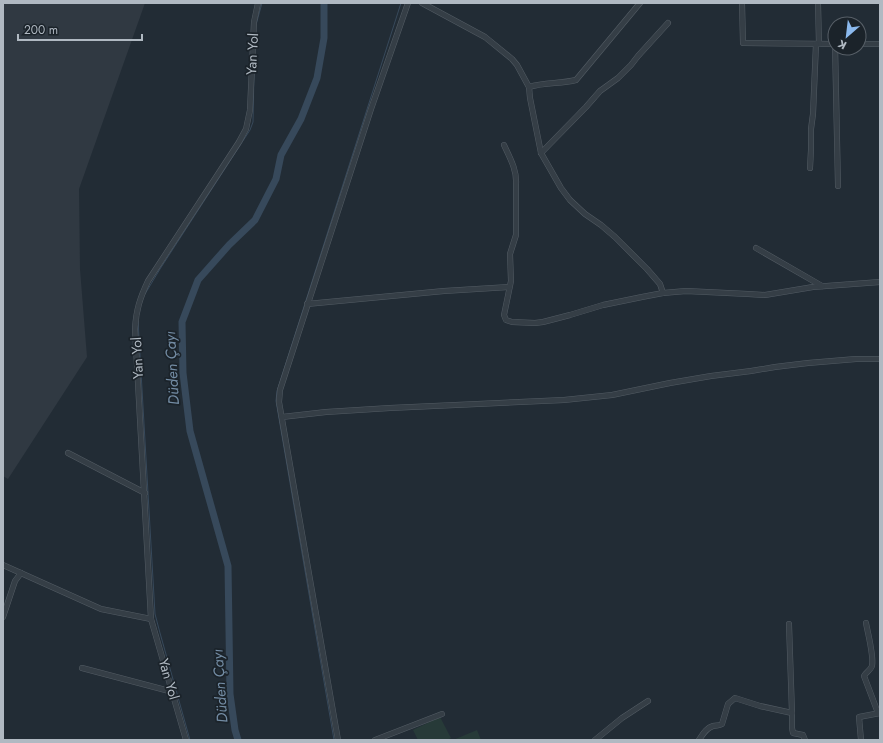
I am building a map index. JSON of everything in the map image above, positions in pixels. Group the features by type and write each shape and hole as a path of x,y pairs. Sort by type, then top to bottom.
{"street":[{"name":"Yan Yol","path":"186,740 151,620 135,329 136,313 148,281 246,129 250,110 254,22 258,3"},
{"path":"338,740 279,402 280,390 371,109 408,3"},
{"path":"422,3 485,37 512,59 517,65 529,87 541,153 553,175 570,200 585,214 601,225 635,256 660,284 663,293"},
{"path":"529,87 540,84 576,80 640,3"},
{"path":"742,3 743,43 827,44"},
{"path":"810,168 811,129 818,44 818,3"},
{"path":"541,153 600,91 618,78 631,65 668,23"},
{"path":"867,44 880,44"},
{"path":"835,56 838,186"},
{"path":"504,145 512,162 516,177 516,235 510,254 511,281 504,315 506,320 512,322 535,323 553,320 604,305 663,293 686,292 765,295 822,286 880,282"},
{"path":"756,248 822,286"},
{"path":"307,304 444,291 509,287"},
{"path":"282,417 326,412 564,400 612,396 691,379 751,371 775,366 856,358 880,359"},
{"path":"68,453 145,494"},
{"path":"3,565 101,609 151,620"},
{"path":"3,617 15,581 21,573"},
{"path":"861,740 859,717 879,713 864,676 870,670 872,664 866,623"},
{"path":"789,624 792,728 793,733 803,735 805,740"},
{"path":"82,668 173,692"},
{"path":"699,740 707,729 714,726 720,726 722,724 728,704 735,698 760,706 792,713"},
{"path":"595,740 622,718 648,702"},
{"path":"375,740 442,714"}],"shaded area":[{"path":"3,3 145,3 79,189 80,269 87,357 8,479 3,476"}],"green space":[{"path":"440,717 451,738 447,740 418,740 413,730"},
{"path":"477,730 481,740 453,740"}],"waterway":[{"path":"256,25 262,3"},
{"name":"Düden Çayı","path":"238,740 235,730 230,694 228,566 190,431 183,373 182,322 198,280 229,245 255,220 276,179 281,155 301,119 317,78 324,38 324,3"},
{"path":"334,740 276,401 277,391 401,3"},
{"path":"145,294 250,130 253,122 254,70"},
{"path":"138,320 155,614 190,740"}]}
